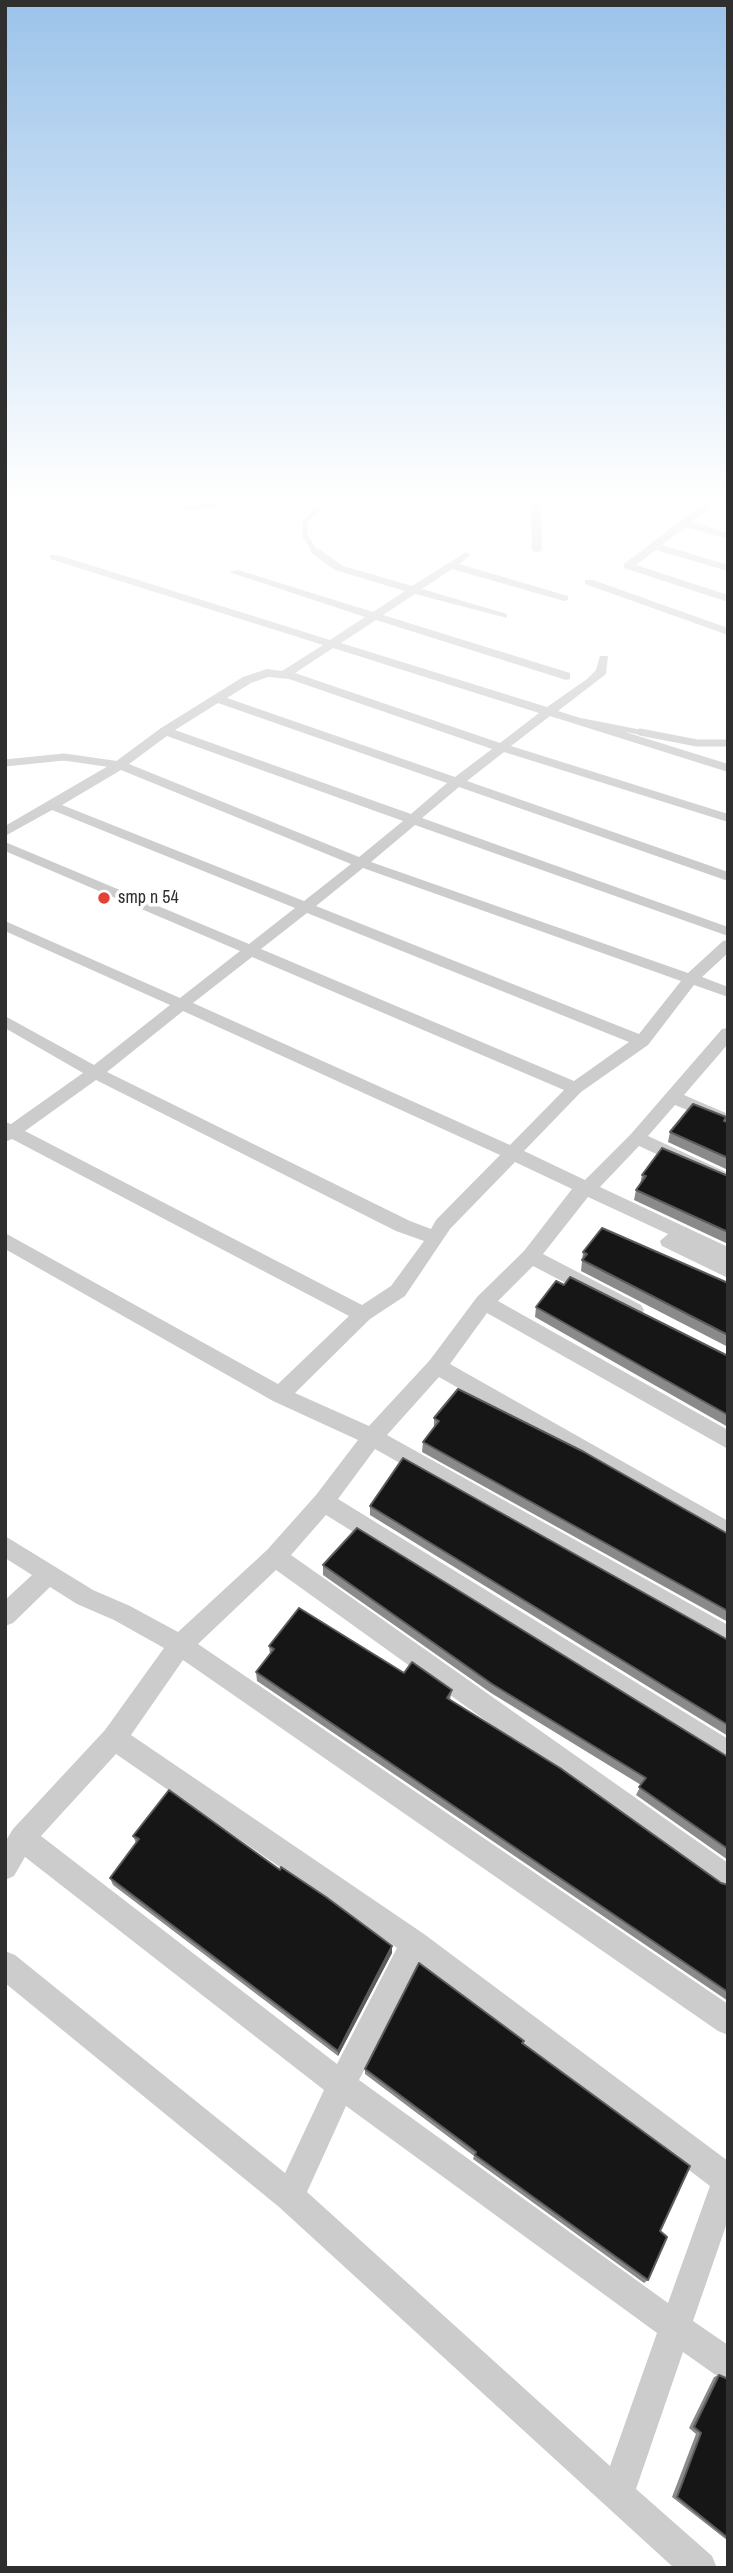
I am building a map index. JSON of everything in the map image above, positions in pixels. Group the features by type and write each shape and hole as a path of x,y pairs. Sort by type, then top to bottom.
{"street":[{"path":"246,617 728,768"},
{"path":"285,675 370,617"},
{"path":"375,617 566,676"},
{"path":"686,617 728,632"},
{"path":"702,623 711,617"},
{"path":"363,1314 7,1132 95,1073 361,863 456,783 591,682 603,671 604,658"},
{"path":"5,832 54,806 120,765 165,731 261,674 285,675 503,748 728,818"},
{"path":"218,699 728,877"},
{"path":"165,731 728,932"},
{"path":"120,765 361,863 728,992"},
{"path":"54,806 642,1041"},
{"path":"5,846 575,1088"},
{"path":"5,925 512,1153 728,1271"},
{"path":"280,1395 363,1314 398,1291 443,1225 575,1088 642,1041 692,978 728,944"},
{"path":"5,1021 95,1073 403,1226 436,1238"},
{"path":"5,1867 22,1838 114,1738 180,1645 275,1557 324,1502 372,1437 437,1366 484,1302 531,1256 582,1192 637,1138 728,1032"},
{"path":"710,1052 728,1060"},
{"path":"671,1096 728,1121"},
{"path":"637,1138 728,1181"},
{"path":"582,1192 728,1255"},
{"path":"5,1240 280,1395 372,1437 728,1637"},
{"path":"531,1256 654,1320"},
{"path":"484,1302 728,1440"},
{"path":"437,1366 728,1532"},
{"path":"324,1502 728,1753"},
{"path":"5,1546 85,1597 122,1613 180,1645 728,2021"},
{"path":"275,1557 728,1879"},
{"path":"5,1616 47,1575"},
{"path":"114,1738 414,1944 727,2179 617,2495"},
{"path":"22,1838 341,2085 728,2365"},
{"path":"290,2196 341,2085 414,1944"},
{"path":"5,1965 290,2196 700,2568"}],"lane":[{"path":"573,720 601,723 697,743 728,743"},
{"path":"5,763 64,757 120,765"}],"building":[{"path":"693,1104 726,1117 724,1121 728,1122 728,1158 670,1132"},
{"path":"662,1148 728,1176 728,1232 636,1190 646,1176 642,1175"},
{"path":"602,1228 728,1283 728,1335 582,1260 587,1254 583,1252"},
{"path":"570,1277 728,1356 728,1415 536,1307 556,1281 564,1285"},
{"path":"458,1389 584,1452 728,1534 728,1611 423,1442 439,1421 434,1418"},
{"path":"403,1458 728,1640 728,1725 370,1506"},
{"path":"357,1528 728,1757 728,1849 639,1787 646,1778 492,1684 323,1565"},
{"path":"299,1608 404,1673 412,1662 452,1690 447,1698 560,1768 721,1883 728,1885 728,1992 256,1672 274,1649 269,1646"},
{"path":"169,1790 280,1870 281,1867 326,1897 392,1946 338,2051 110,1878 139,1839 133,1836"},
{"path":"419,1963 524,2041 522,2043 690,2166 660,2231 667,2237 648,2280 475,2155 476,2152 365,2069"},
{"path":"719,2375 728,2379 728,2538 677,2497 701,2433 694,2427"}],"place":[{"name":"smp n 54","path":"104,898"}]}
